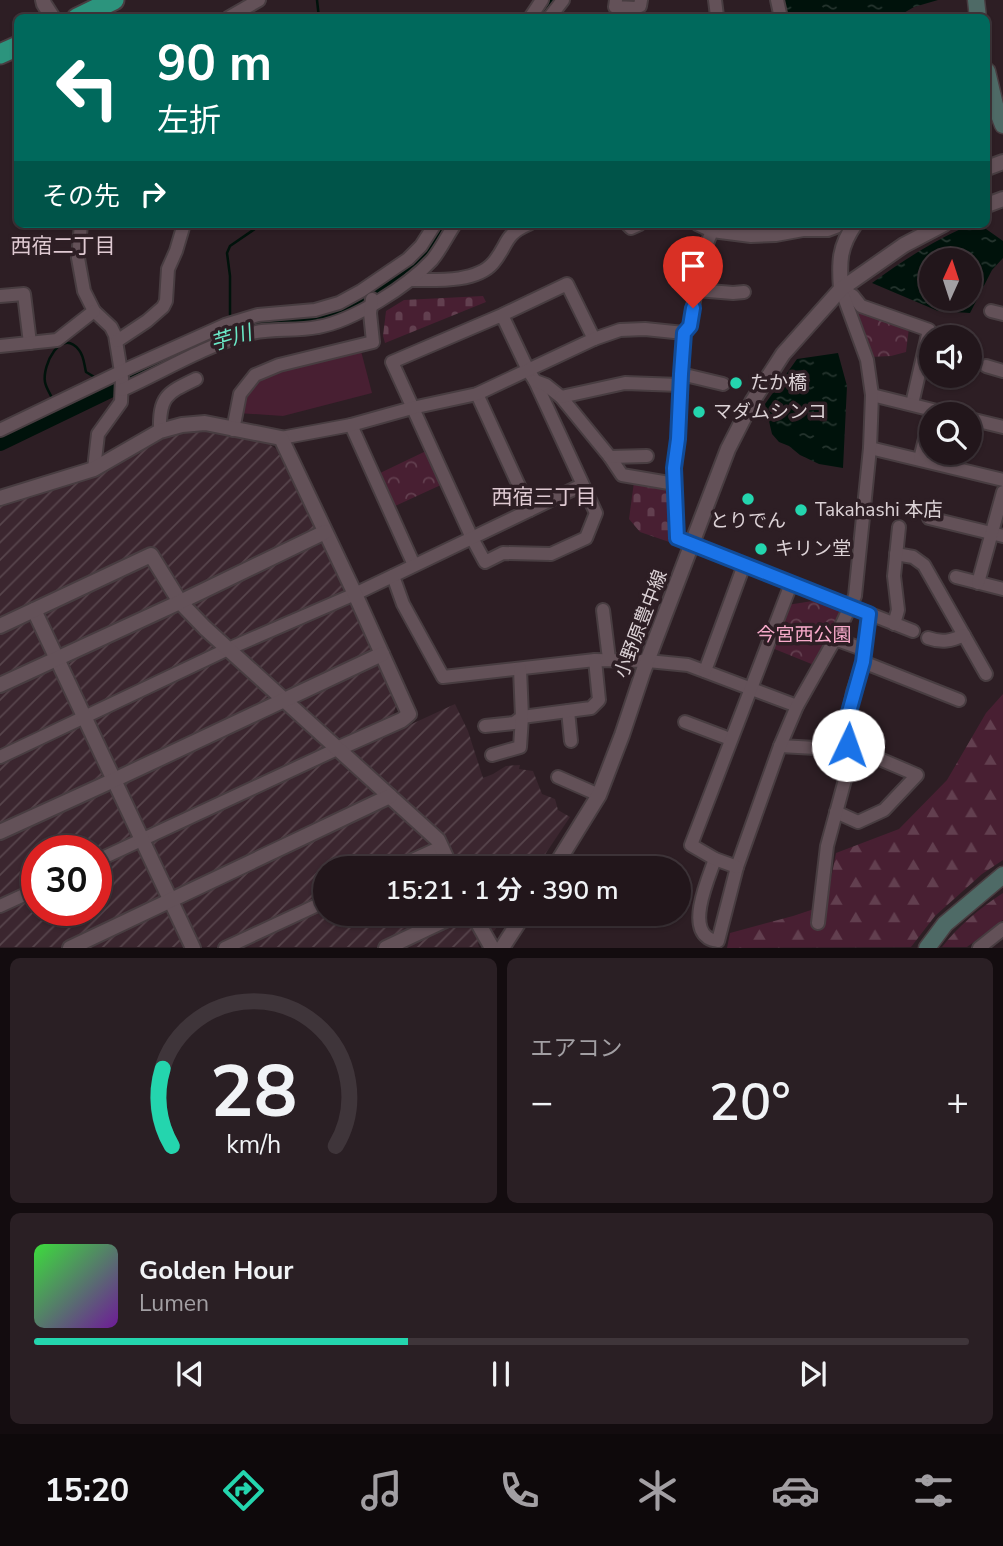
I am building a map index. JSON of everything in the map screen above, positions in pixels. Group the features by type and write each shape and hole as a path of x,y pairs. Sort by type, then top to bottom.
{"highway":[{"path":"86,14 114,0"}],"main road":[{"path":"990,84 1003,125"},
{"path":"927,947 945,924 1003,875"}],"street":[{"path":"552,14 563,0"},
{"path":"616,0 615,7 635,8 640,6 640,0"},
{"path":"235,14 257,2"},
{"path":"81,228 78,261 84,292 94,311 113,330 122,382 120,404 99,431 94,469"},
{"path":"117,341 147,320 165,303 168,297 168,269 183,228"},
{"path":"0,430 243,335 261,331 320,327 355,314 413,255 433,228"},
{"path":"410,280 435,256 452,228"},
{"path":"122,382 205,333 234,321 258,315 315,310 373,294 410,280 459,278 479,273 495,261 508,238 519,228"},
{"path":"833,228 751,236 714,228 702,261 690,326 684,333 674,468 677,538 913,632"},
{"path":"715,859 698,909 702,931 718,941 737,867 780,746 797,706 835,639 855,596 870,448 872,395 867,360 841,289 839,258 853,228"},
{"name":"小野原豊中線","path":"561,856 599,795 691,544 728,449 752,402 783,354 841,289 904,246 937,228"},
{"path":"502,315 536,381 596,513 586,538 551,554 503,553 485,562 392,362 567,284 594,339"},
{"path":"841,289 853,296 861,306 929,330 912,404"},
{"path":"697,290 744,292"},
{"path":"0,296 24,294 30,344"},
{"path":"233,430 240,394 256,374 279,365 373,342 370,313 373,294"},
{"path":"0,346 60,339 94,311"},
{"path":"0,498 94,469 160,430 205,423 281,438 351,425 477,394 594,339 620,330 645,329 684,333"},
{"path":"986,366 1003,371"},
{"path":"160,430 159,415 165,398 171,391 196,379"},
{"path":"561,397 625,383 680,380 723,384"},
{"path":"536,381 561,397 622,475 675,484"},
{"path":"477,394 530,510"},
{"path":"872,395 919,407"},
{"path":"982,422 1003,427"},
{"path":"351,425 414,565"},
{"path":"112,854 408,715 406,705 281,438"},
{"path":"870,448 919,459"},
{"path":"610,457 646,456"},
{"path":"944,465 1003,480"},
{"path":"0,757 228,649 355,594 582,485"},
{"path":"978,583 997,535 1003,492"},
{"path":"929,518 997,535"},
{"path":"894,624 898,610 894,576 899,527"},
{"path":"0,685 180,603 325,532"},
{"path":"896,554 913,557 924,565 986,674"},
{"path":"0,626 151,555 180,603 438,839 445,856"},
{"path":"705,671 744,565"},
{"path":"393,576 403,604 443,677 602,660 648,661 688,665 797,706"},
{"path":"956,577 1003,589"},
{"path":"737,867 715,859 691,845 791,583"},
{"path":"34,610 192,947"},
{"path":"485,726 514,723 522,717 592,708 599,700 603,610"},
{"path":"818,923 827,846 846,776 849,712 864,656 869,614"},
{"path":"929,638 950,642 964,635"},
{"path":"835,639 864,656 959,700"},
{"path":"0,832 382,654"},
{"path":"492,755 520,747 520,669"},
{"path":"568,711 570,741"},
{"path":"685,722 730,739"},
{"path":"836,812 858,822 884,810 917,775 848,745"},
{"path":"780,746 816,748"},
{"path":"558,777 599,795"},
{"path":"70,947 390,796"},
{"path":"421,856 441,847"},
{"path":"0,906 21,896"},
{"path":"225,947 313,907"},
{"path":"386,947 432,926"},
{"path":"480,926 492,947"},
{"path":"502,947 516,926"},
{"path":"979,947 1003,929"}],"shaded area":[{"path":"182,425 266,442 279,451 397,703 393,715 352,735 362,747 455,704 468,731 483,778 506,766 520,765 519,769 533,771 542,794 555,799 558,810 570,817 544,856 313,856 313,926 498,926 494,931 487,930 478,944 479,947 0,947 0,498 94,469"}],"green space":[{"path":"483,296 486,302 385,343 383,336 386,311 404,300"},
{"path":"859,309 909,328 906,352 870,357 855,313"},
{"path":"361,351 372,393 283,416 237,413 255,375"},
{"path":"426,451 443,484 393,507 378,474"},
{"path":"634,482 672,488 675,544 640,532 629,519"},
{"name":"今宮西公園","path":"819,600 838,608 841,616 814,665 772,648 787,605"},
{"path":"1003,694 1003,860 982,874 935,916 911,947 727,948 730,933 826,905 836,853 899,829 947,780 986,713"},
{"path":"1003,893 1003,920 967,947 942,947 970,917"}],"water":[{"path":"783,0 938,0 914,7 902,14 785,14"},
{"path":"963,228 985,228 1003,241 1003,258 992,270 982,290 982,248 925,248"},
{"path":"919,252 919,303 872,283"},
{"path":"838,353 847,386 843,468 819,464 779,442 772,434 765,404 797,359"}],"waterway":[{"path":"317,0 319,14"},
{"name":"芋川","path":"544,14 555,0"},
{"path":"230,315 227,253 230,246 256,228"},
{"name":"芋川","path":"206,343 247,328 318,320 351,308 379,292 417,264 432,249 444,228"},
{"path":"52,398 46,384 47,367 54,351 66,343 79,350 86,372 96,378"},
{"name":"芋川","path":"0,442 174,358"}],"place":[{"name":"たか橋","path":"736,383"},
{"name":"マダムシンコ","path":"699,412"},
{"name":"とりでん","path":"748,499"},
{"name":"Takahashi 本店","path":"801,510"},
{"name":"キリン堂","path":"761,549"}],"district":[{"name":"西宿二丁目","path":"63,246"},
{"name":"西宿三丁目","path":"544,497"}],"route":[{"path":"693,308 690,326 684,333 674,468 677,538 869,614 863,662 849,712 848,745"}]}
